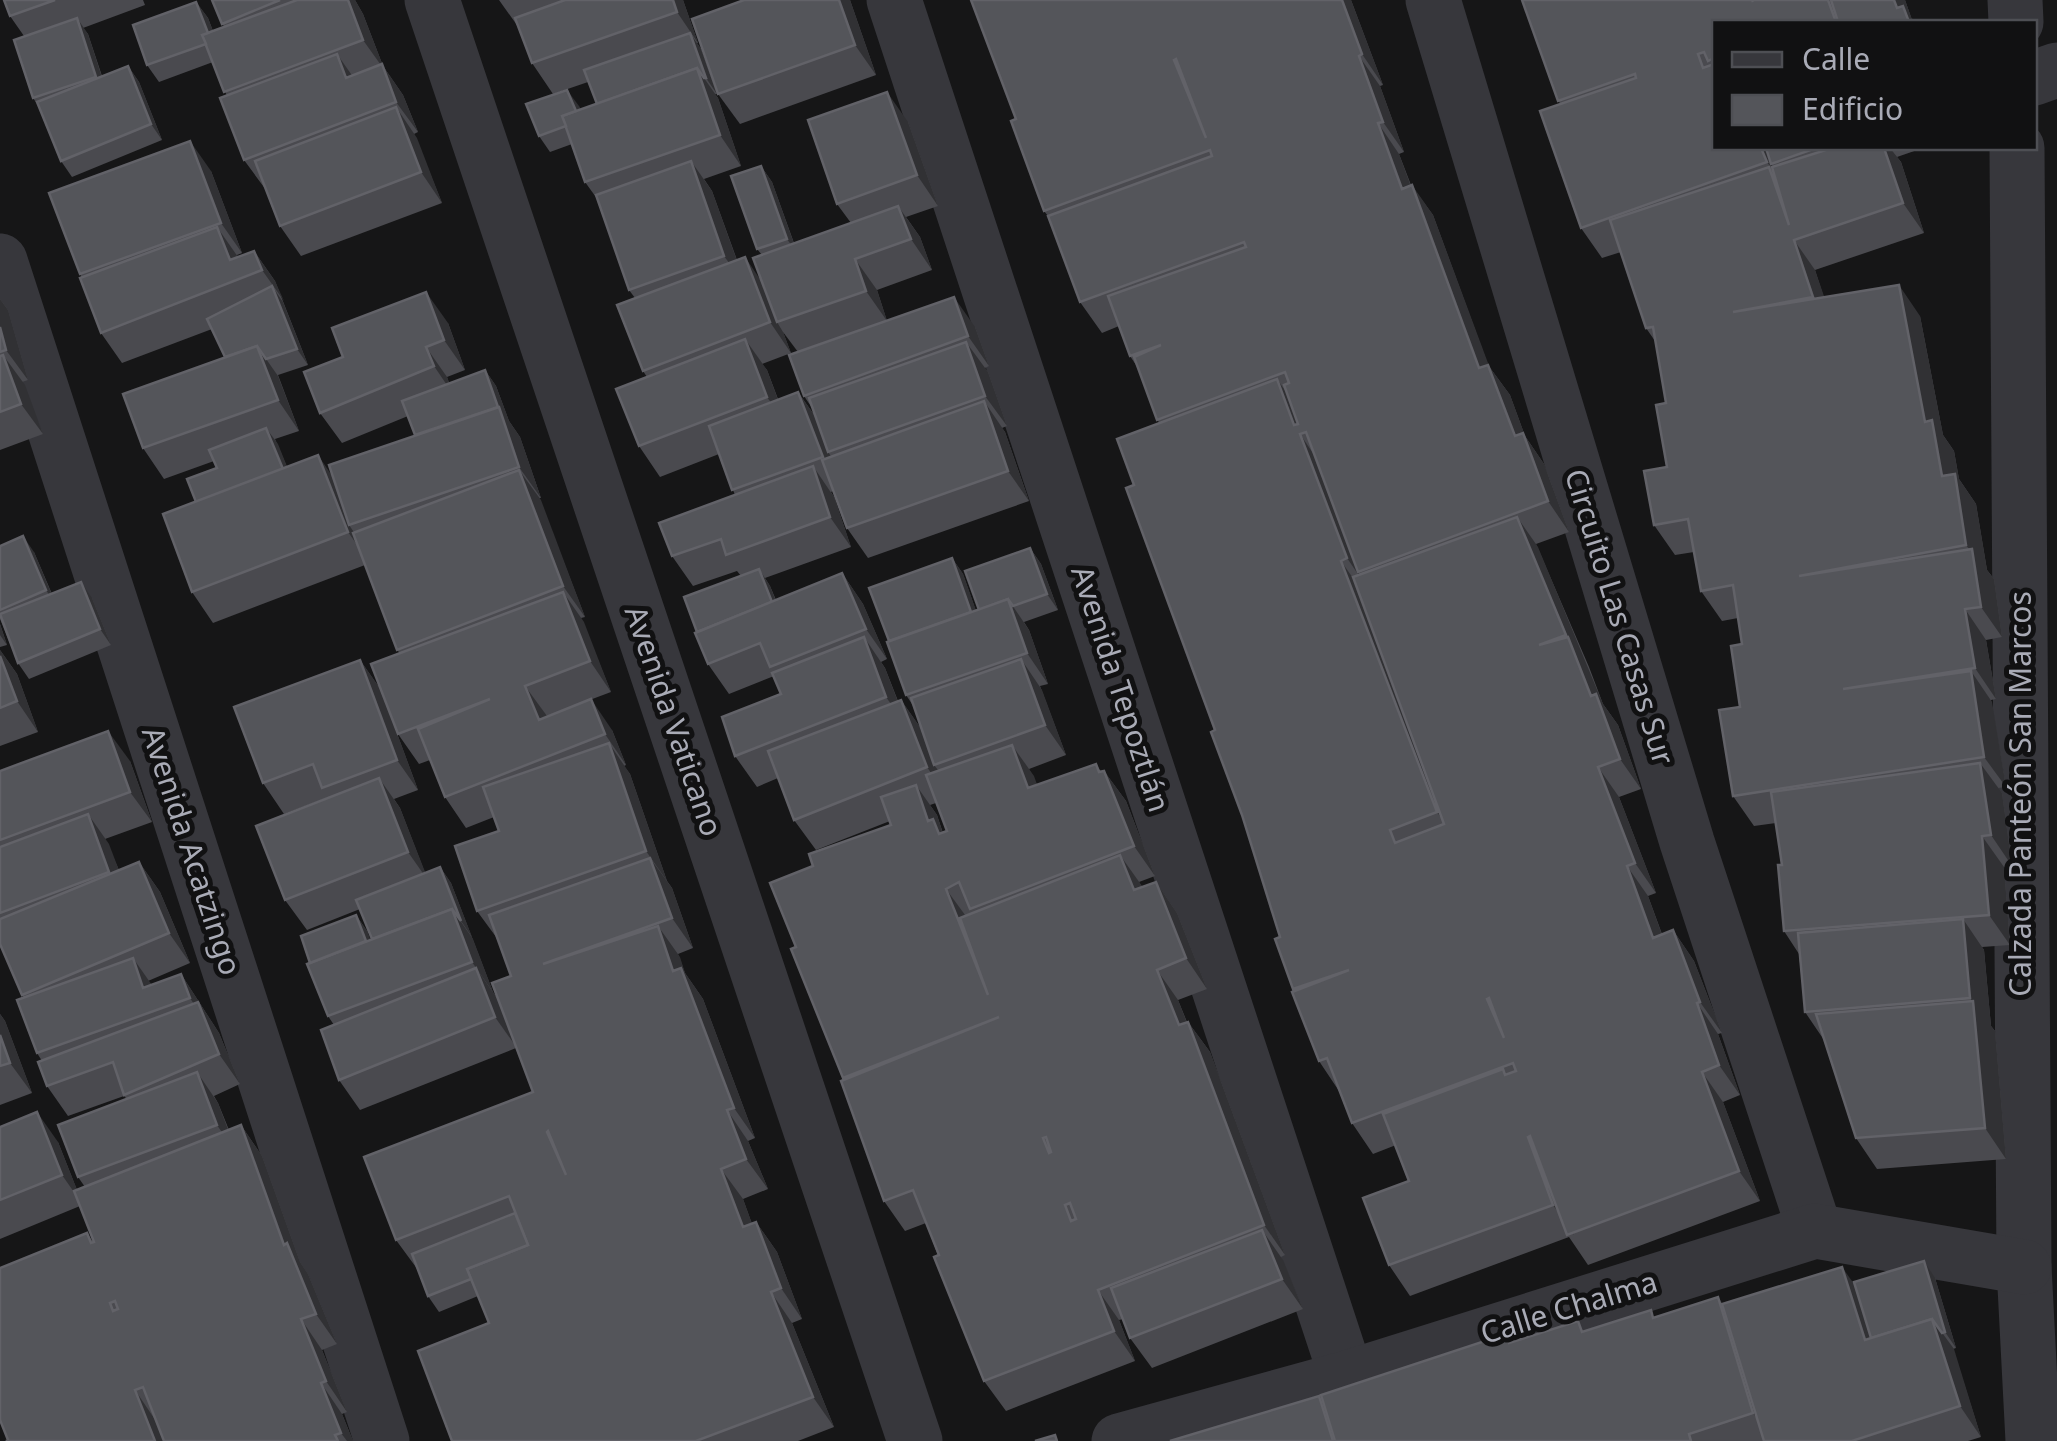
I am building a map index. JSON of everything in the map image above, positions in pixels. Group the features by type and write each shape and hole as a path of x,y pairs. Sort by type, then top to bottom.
{"street":[{"name":"Avenida Vaticano","path":"432,0 915,1441"},
{"name":"Avenida Tepoztlán","path":"894,0 1347,1378"},
{"name":"Circuito Las Casas Sur","path":"1433,0 1687,842 1815,1231"},
{"name":"Calzada Panteón San Marcos","path":"2018,150 2040,1149 2024,1267 2033,1441"},
{"name":"Avenida Acatzingo","path":"0,261 382,1441"},
{"name":"Calle Chalma","path":"1119,1441 1347,1378 1815,1231 2024,1267"}],"building":[{"path":"4,0 55,0 10,16"},
{"path":"212,0 280,0 222,24"},
{"path":"297,0 348,0 363,40 224,92 202,35"},
{"path":"565,0 673,0 677,12 532,63 515,18"},
{"path":"744,0 839,0 855,45 718,94 692,19"},
{"path":"971,0 1342,0 1402,189 1412,185 1479,368 1488,365 1515,436 1523,433 1548,501 1358,572 1306,432 1300,434 1347,558 1341,561 1437,812 1390,830 1395,843 1444,824 1353,577 1517,517 1566,635 1539,645 1568,637 1591,696 1596,694 1620,759 1598,767 1635,863 1627,866 1653,938 1673,930 1700,1002 1697,1003 1719,1065 1702,1072 1739,1171 1567,1235 1530,1136 1553,1205 1389,1265 1363,1198 1409,1181 1383,1114 1503,1069 1505,1075 1516,1071 1513,1063 1352,1123 1327,1058 1319,1061 1292,992 1349,970 1293,989 1275,939 1280,937 1242,815 1211,732 1215,730 1126,488 1134,485 1117,439 1277,379 1294,425 1298,424 1284,385 1289,383 1285,372 1157,420 1134,357 1161,345 1130,356 1108,296 1246,247 1244,242 1080,302 1048,216 1212,156 1210,150 1044,211 1011,121 1016,119","holes":["1176,59 1206,138 1174,60"]},
{"path":"1522,0 1828,0 1835,20 1712,20 1712,59 1708,61 1704,52 1698,54 1703,68 1712,65 1712,150 1762,150 1767,162 1581,228 1540,111 1636,78 1635,74 1558,101"},
{"path":"1831,0 1894,0 1897,8 1903,6 1908,20 1837,20"},
{"path":"196,2 208,33 202,35 206,44 147,65 133,25"},
{"path":"77,18 96,77 33,98 14,40"},
{"path":"690,33 706,78 697,68 597,104 584,70"},
{"path":"337,54 346,78 382,64 396,102 244,160 220,98"},
{"path":"128,66 151,124 61,161 37,102"},
{"path":"697,68 720,135 585,182 562,116"},
{"path":"567,90 576,111 562,116 566,126 539,136 526,104"},
{"path":"887,92 917,175 837,204 808,120"},
{"path":"396,107 421,172 280,226 255,161"},
{"path":"190,141 221,223 80,274 49,193"},
{"path":"1767,150 1810,150 1771,164"},
{"path":"1826,150 1885,150 1903,203 1794,240 1813,297 1733,312 1899,285 1925,422 1932,420 1942,476 1955,474 1966,545 1799,576 1972,549 1981,607 1965,609 1975,668 1843,689 1971,671 1984,757 1733,796 1719,710 1740,707 1731,646 1742,644 1733,585 1701,591 1688,519 1654,525 1644,471 1667,467 1656,405 1666,403 1653,327 1646,328 1610,220 1769,167 1789,225 1772,167"},
{"path":"691,161 724,256 629,290 596,195"},
{"path":"761,166 787,239 757,249 731,176"},
{"path":"898,206 911,239 855,259 866,291 777,322 753,258"},
{"path":"217,227 230,260 254,251 262,270 101,333 80,278"},
{"path":"745,257 770,322 643,371 617,305"},
{"path":"272,286 297,349 266,359 257,346 225,357 207,319"},
{"path":"426,292 444,340 426,347 434,366 320,413 304,372 343,357 332,328"},
{"path":"954,297 968,336 804,396 789,355"},
{"path":"0,327 6,350 0,352"},
{"path":"745,339 767,397 639,446 616,389"},
{"path":"966,342 985,396 828,452 809,398"},
{"path":"257,346 278,400 143,448 123,394"},
{"path":"3,355 21,404 0,412 0,356"},
{"path":"485,370 498,407 415,435 402,401"},
{"path":"798,392 823,457 732,490 709,426"},
{"path":"984,401 1008,471 847,528 822,460"},
{"path":"499,407 519,467 349,525 329,465"},
{"path":"266,428 283,469 196,502 187,479 217,468 209,450"},
{"path":"318,455 348,532 192,592 163,514"},
{"path":"813,466 830,517 726,555 721,539 672,556 659,523"},
{"path":"519,470 563,586 397,650 353,533"},
{"path":"23,536 46,590 0,610 0,546"},
{"path":"1030,548 1047,594 1013,606 1008,599 979,610 965,571"},
{"path":"952,558 971,612 889,641 869,588"},
{"path":"759,569 772,602 697,632 684,597"},
{"path":"842,573 866,629 770,667 760,643 708,664 695,633"},
{"path":"81,582 100,629 18,663 0,614"},
{"path":"563,592 590,661 525,686 539,720 591,699 605,734 445,797 418,729 490,699 398,734 371,664"},
{"path":"1008,599 1027,653 906,695 887,642"},
{"path":"864,637 886,697 735,756 722,717 781,694 772,673"},
{"path":"0,656 17,701 0,708"},
{"path":"1021,659 1045,725 934,765 911,698"},
{"path":"360,660 397,760 322,788 313,764 263,783 234,707"},
{"path":"901,700 927,767 794,820 768,751"},
{"path":"108,731 130,792 0,840 0,771"},
{"path":"609,743 646,851 477,911 455,846 499,831 483,787"},
{"path":"1012,745 1028,788 1096,764 1099,772 1104,771 1134,846 970,909 959,882 946,889 988,995 960,918 1120,855 1134,890 1156,882 1186,958 1157,970 1179,1025 1188,1022 1264,1225 1098,1290 1114,1331 984,1381 934,1257 939,1255 913,1190 884,1201 841,1081 999,1017 843,1078 791,949 796,947 770,883 813,866 809,854 891,825 881,797 916,785 928,821 933,819 939,834 947,831 926,775","holes":["1070,1203 1076,1219 1071,1221 1065,1205"]},
{"path":"1980,763 1991,835 1982,836 1989,915 1784,931 1778,865 1782,865 1771,792"},
{"path":"379,778 408,852 285,900 256,826"},
{"path":"88,814 109,872 0,913 0,847"},
{"path":"650,858 672,918 543,964 658,926 673,971 681,968 734,1108 727,1110 746,1159 721,1169 743,1227 756,1222 781,1288 771,1292 813,1397 696,1441 452,1441 418,1351 489,1323 467,1269 528,1245 509,1196 396,1240 364,1157 533,1092 492,983 511,976 489,915"},
{"path":"139,862 169,933 22,995 0,944 0,919"},
{"path":"440,867 461,921 452,909 372,939 356,900"},
{"path":"452,909 472,962 328,1016 307,964"},
{"path":"356,915 366,941 310,963 301,936"},
{"path":"1963,919 1970,998 1805,1012 1798,933"},
{"path":"133,958 143,988 181,974 190,998 37,1053 17,1000"},
{"path":"476,968 495,1017 339,1080 321,1030"},
{"path":"1973,1001 1985,1128 1856,1138 1816,1014"},
{"path":"198,1002 219,1054 124,1095 113,1062 47,1086 38,1062"},
{"path":"0,1035 10,1063 0,1066"},
{"path":"197,1072 217,1125 78,1177 58,1125"},
{"path":"37,1112 62,1175 0,1200 0,1127"},
{"path":"241,1125 284,1245 287,1243 316,1314 301,1319 326,1381 321,1383 341,1433 335,1435 338,1441 164,1441 143,1387 135,1390 155,1441 6,1441 0,1420 0,1268 87,1233 94,1242 74,1191"},
{"path":"515,1213 528,1245 467,1269 471,1279 428,1296 412,1254"},
{"path":"1262,1230 1282,1279 1130,1338 1111,1288"},
{"path":"1924,1261 1945,1332 1932,1319 1871,1338 1854,1282"},
{"path":"1842,1267 1865,1340 1932,1319 1960,1406 1852,1441 1764,1441 1722,1304"},
{"path":"1718,1297 1753,1413 1689,1434 1691,1441 1335,1441 1321,1395 1506,1334 1509,1343 1578,1321 1582,1332 1651,1310 1653,1318"},
{"path":"1319,1396 1333,1441 1170,1441"},
{"path":"1055,1435 1057,1441 1035,1441"}]}
